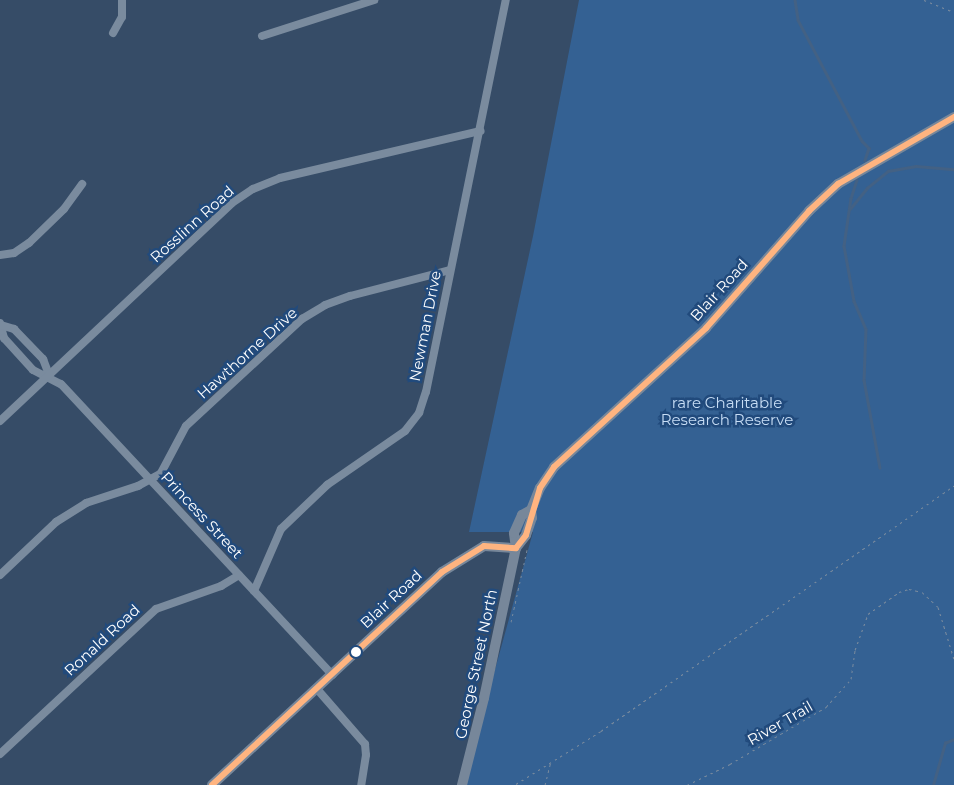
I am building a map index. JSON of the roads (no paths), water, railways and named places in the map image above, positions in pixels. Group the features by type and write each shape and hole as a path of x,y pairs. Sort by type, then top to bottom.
{"main road":[{"name":"Blair Road","path":"212,785 455,562 484,546 516,548 514,533 522,515 531,510 554,466 706,328 809,211 838,184 954,117"},
{"name":"George Street North","path":"462,785 476,737 516,548"}],"street":[{"path":"113,33 122,17 122,0"},
{"path":"262,36 374,0"},
{"name":"Newman Drive","path":"254,591 281,529 327,485 405,431 418,413 426,392 506,0"},
{"name":"Rosslinn Road","path":"0,420 232,203 253,188 280,178 481,130"},
{"path":"0,255 14,253 29,243 64,209 82,184"},
{"name":"Hawthorne Drive","path":"150,480 161,473 186,426 302,319 324,305 350,296 450,270"},
{"name":"Princess Street","path":"1,324 4,338 33,370 49,375"},
{"name":"Princess Street","path":"1,324 14,329 31,347 42,359 49,375 332,675"},
{"path":"0,574 64,517 86,504 150,480"},
{"name":"Ronald Road","path":"0,754 156,609 221,586 239,575"},
{"path":"317,689 365,744 366,755 361,785"}],"waterway":[{"path":"795,0 798,20 862,141 869,148 865,160"},
{"path":"850,209 867,188 888,171 916,166 954,169"},
{"path":"857,180 851,198 844,246 854,301 866,329 864,380 880,468"},
{"path":"933,785 945,743 954,739"}],"park label":[{"name":"rare Charitable Research Reserve","path":"727,410"}]}
